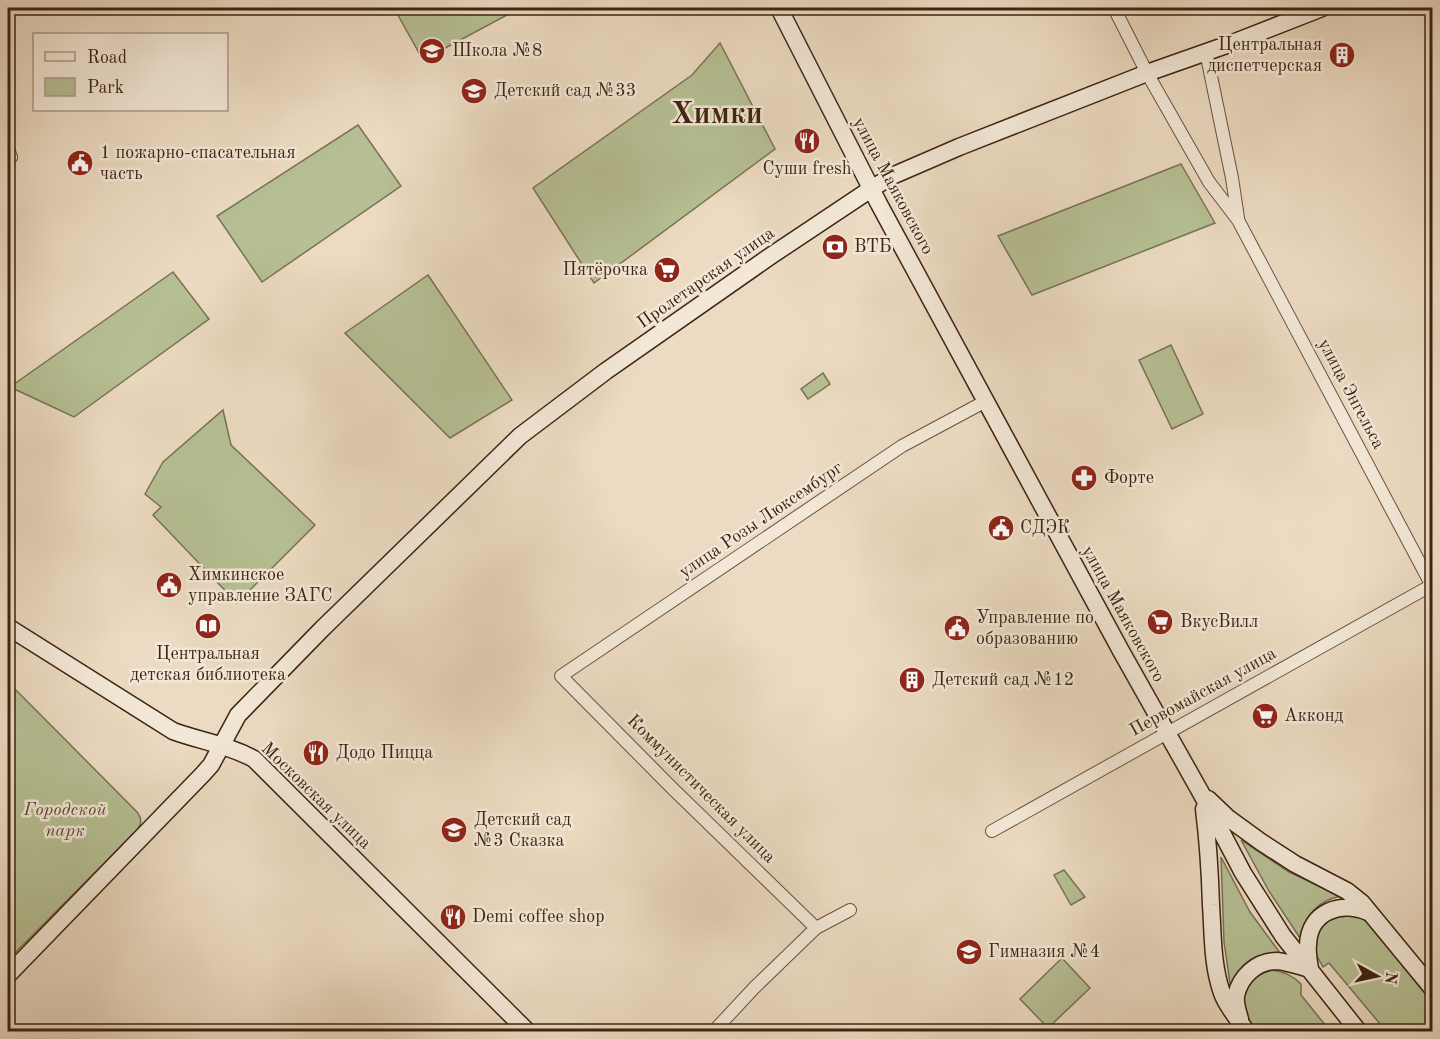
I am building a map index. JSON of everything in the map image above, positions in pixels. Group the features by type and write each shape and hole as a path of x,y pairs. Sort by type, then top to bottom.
{"street":[{"name":"улица Маяковского","path":"779,8 871,189 1120,651 1201,793 1243,873 1283,936 1359,1032"},
{"name":"улица Энгельса","path":"1114,8 1147,73 1209,182 1238,220 1432,585"},
{"name":"Пролетарская улица","path":"8,975 228,747 238,715 322,629 520,436 606,371 772,255 892,176 1147,73 1322,8"},
{"name":"улица Энгельса","path":"1206,52 1232,178 1238,220"},
{"path":"8,149 11,157 8,159"},
{"name":"улица Розы Люксембург","path":"561,676 902,446 986,401"},
{"name":"Первомайская улица","path":"992,831 1432,585"},
{"name":"Московская улица","path":"8,627 173,731 228,747 254,759 528,1032"},
{"name":"Коммунистическая улица","path":"561,676 816,928"},
{"path":"1201,793 1228,818 1261,842 1295,864 1347,891 1362,903 1432,988"},
{"path":"1201,793 1209,847 1216,971 1226,1003 1244,1027"},
{"path":"1244,1027 1237,1009 1236,996 1246,975 1254,967 1276,961 1310,969 1308,944 1310,934 1315,922 1323,914 1334,908 1347,906 1371,913"},
{"path":"712,1032 816,928 850,910"}],"green space":[{"name":"Школа №8","path":"394,8 520,8 423,60"},
{"path":"720,43 775,149 594,283 533,188 692,75"},
{"path":"358,125 401,186 262,282 217,216"},
{"path":"1181,164 1215,223 1032,295 998,236"},
{"path":"173,272 209,319 74,417 10,387"},
{"path":"428,275 512,400 450,438 345,333"},
{"path":"1171,345 1203,414 1172,429 1139,360"},
{"path":"823,373 830,384 808,399 801,389"},
{"path":"223,410 231,445 315,525 237,603 153,515 161,507 145,494 163,462"},
{"name":"Городской парк","path":"8,682 137,812 141,821 137,830 8,960"},
{"path":"1241,840 1289,872 1341,896 1325,901 1314,910 1300,938 1269,891"},
{"path":"1221,857 1250,912 1280,953 1262,955 1248,961 1238,973 1231,990 1224,942"},
{"path":"1064,870 1085,897 1071,905 1054,875"},
{"path":"1336,915 1358,915 1369,924 1432,1002 1432,1031 1386,1031 1329,963 1323,967 1315,947 1320,926"},
{"path":"1062,958 1090,988 1048,1028 1020,999"},
{"path":"1271,970 1288,974 1301,984 1301,995 1330,1031 1257,1031 1246,1015 1244,992 1257,976"}],"place":[{"name":"Школа №8","path":"432,51"},
{"name":"Центральная диспетчерская","path":"1342,55"},
{"name":"Детский сад №33","path":"474,91"},
{"name":"Суши fresh","path":"807,141"},
{"name":"1 пожарно-спасательная часть","path":"80,163"},
{"name":"ВТБ","path":"835,247"},
{"name":"Пятёрочка","path":"667,270"},
{"name":"Форте","path":"1084,478"},
{"name":"СДЭК","path":"1001,528"},
{"name":"Химкинское управление ЗАГС","path":"169,585"},
{"name":"ВкусВилл","path":"1160,622"},
{"name":"Центральная детская библиотека","path":"208,626"},
{"name":"Управление по образованию","path":"957,628"},
{"name":"Детский сад №12","path":"912,680"},
{"name":"Акконд","path":"1265,716"},
{"name":"Додо Пицца","path":"316,753"},
{"name":"Детский сад №3 Сказка","path":"454,830"},
{"name":"Demi coffee shop","path":"453,917"},
{"name":"Гимназия №4","path":"969,952"}],"district":[{"name":"Химки","path":"717,115"}]}
